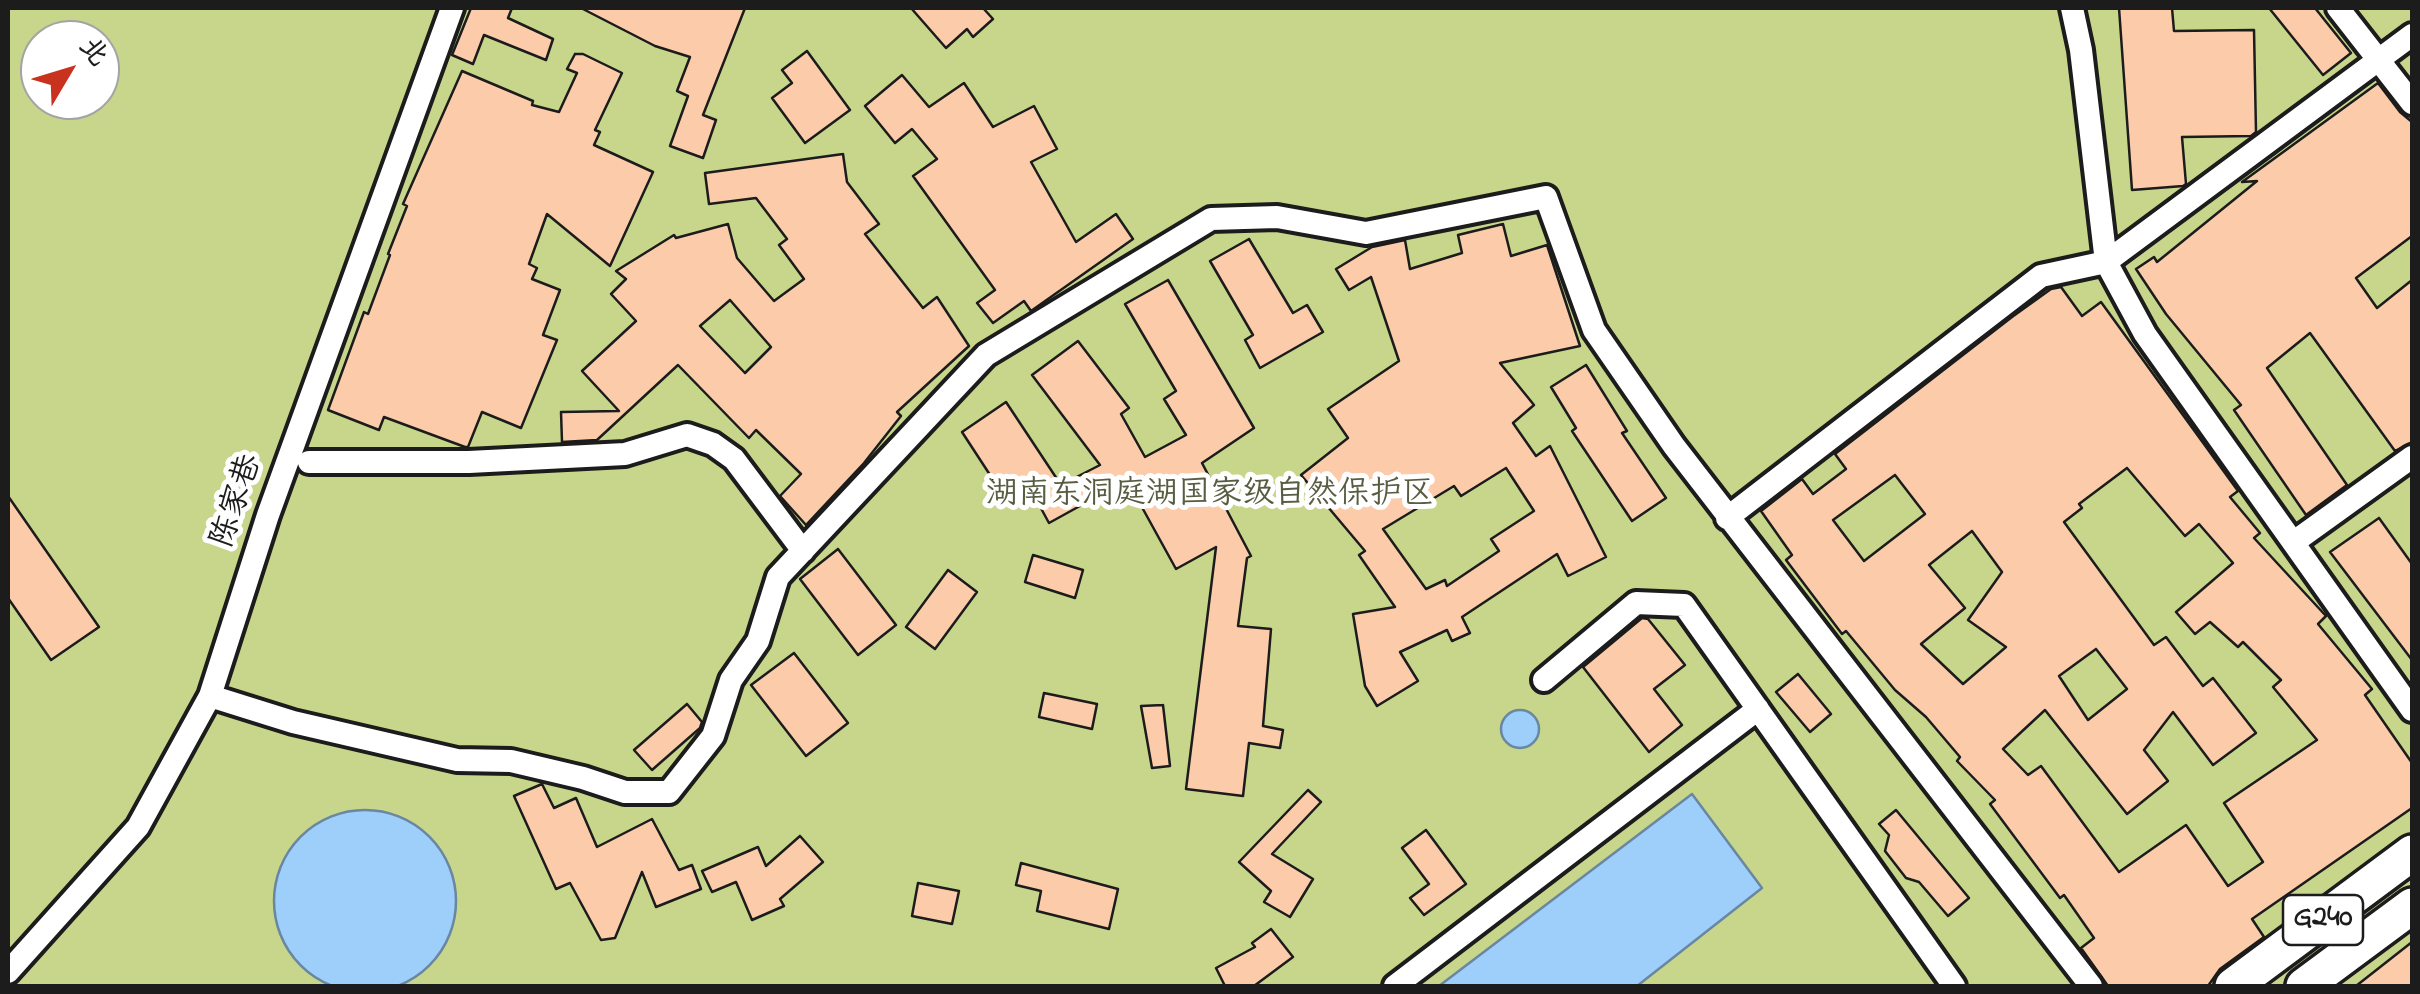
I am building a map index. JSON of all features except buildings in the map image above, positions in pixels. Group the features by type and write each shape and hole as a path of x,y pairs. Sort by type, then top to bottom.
{"main road":[{"name":"G240","path":"2233,986 2412,854"},
{"name":"G240","path":"2304,986 2412,906"}],"street":[{"name":"陈家巷","path":"8,972 138,827 210,696 268,515 452,8"},
{"path":"2072,8 2106,262 2145,334 2412,710"},
{"path":"2338,8 2412,103"},
{"path":"1727,518 2041,276 2106,262 2412,35"},
{"path":"210,696 294,722 457,760 511,761 625,792 669,792 713,736 731,680 758,640 778,577 986,355 1211,218 1278,217 1366,233 1546,197 1594,330 1727,518 2092,986"},
{"path":"310,462 469,462 625,454 687,435 713,444 734,459 803,550"},
{"path":"2294,542 2412,457"},
{"path":"1544,680 1636,603 1684,605 1954,986"},
{"path":"1395,986 1758,708"}],"green space":[{"name":"湖南东洞庭湖国家级自然保护区","path":"8,8 2412,8 2412,986 8,986"}],"water":[{"path":"1520,710 1533,716 1539,729 1533,742 1520,748 1507,742 1501,729 1507,716"},
{"path":"1692,794 1762,888 1637,986 1439,986"},
{"path":"365,810 400,817 429,837 449,866 456,901 449,936 429,965 400,985 365,992 330,985 301,965 281,936 274,901 281,866 301,837 330,817"}]}
